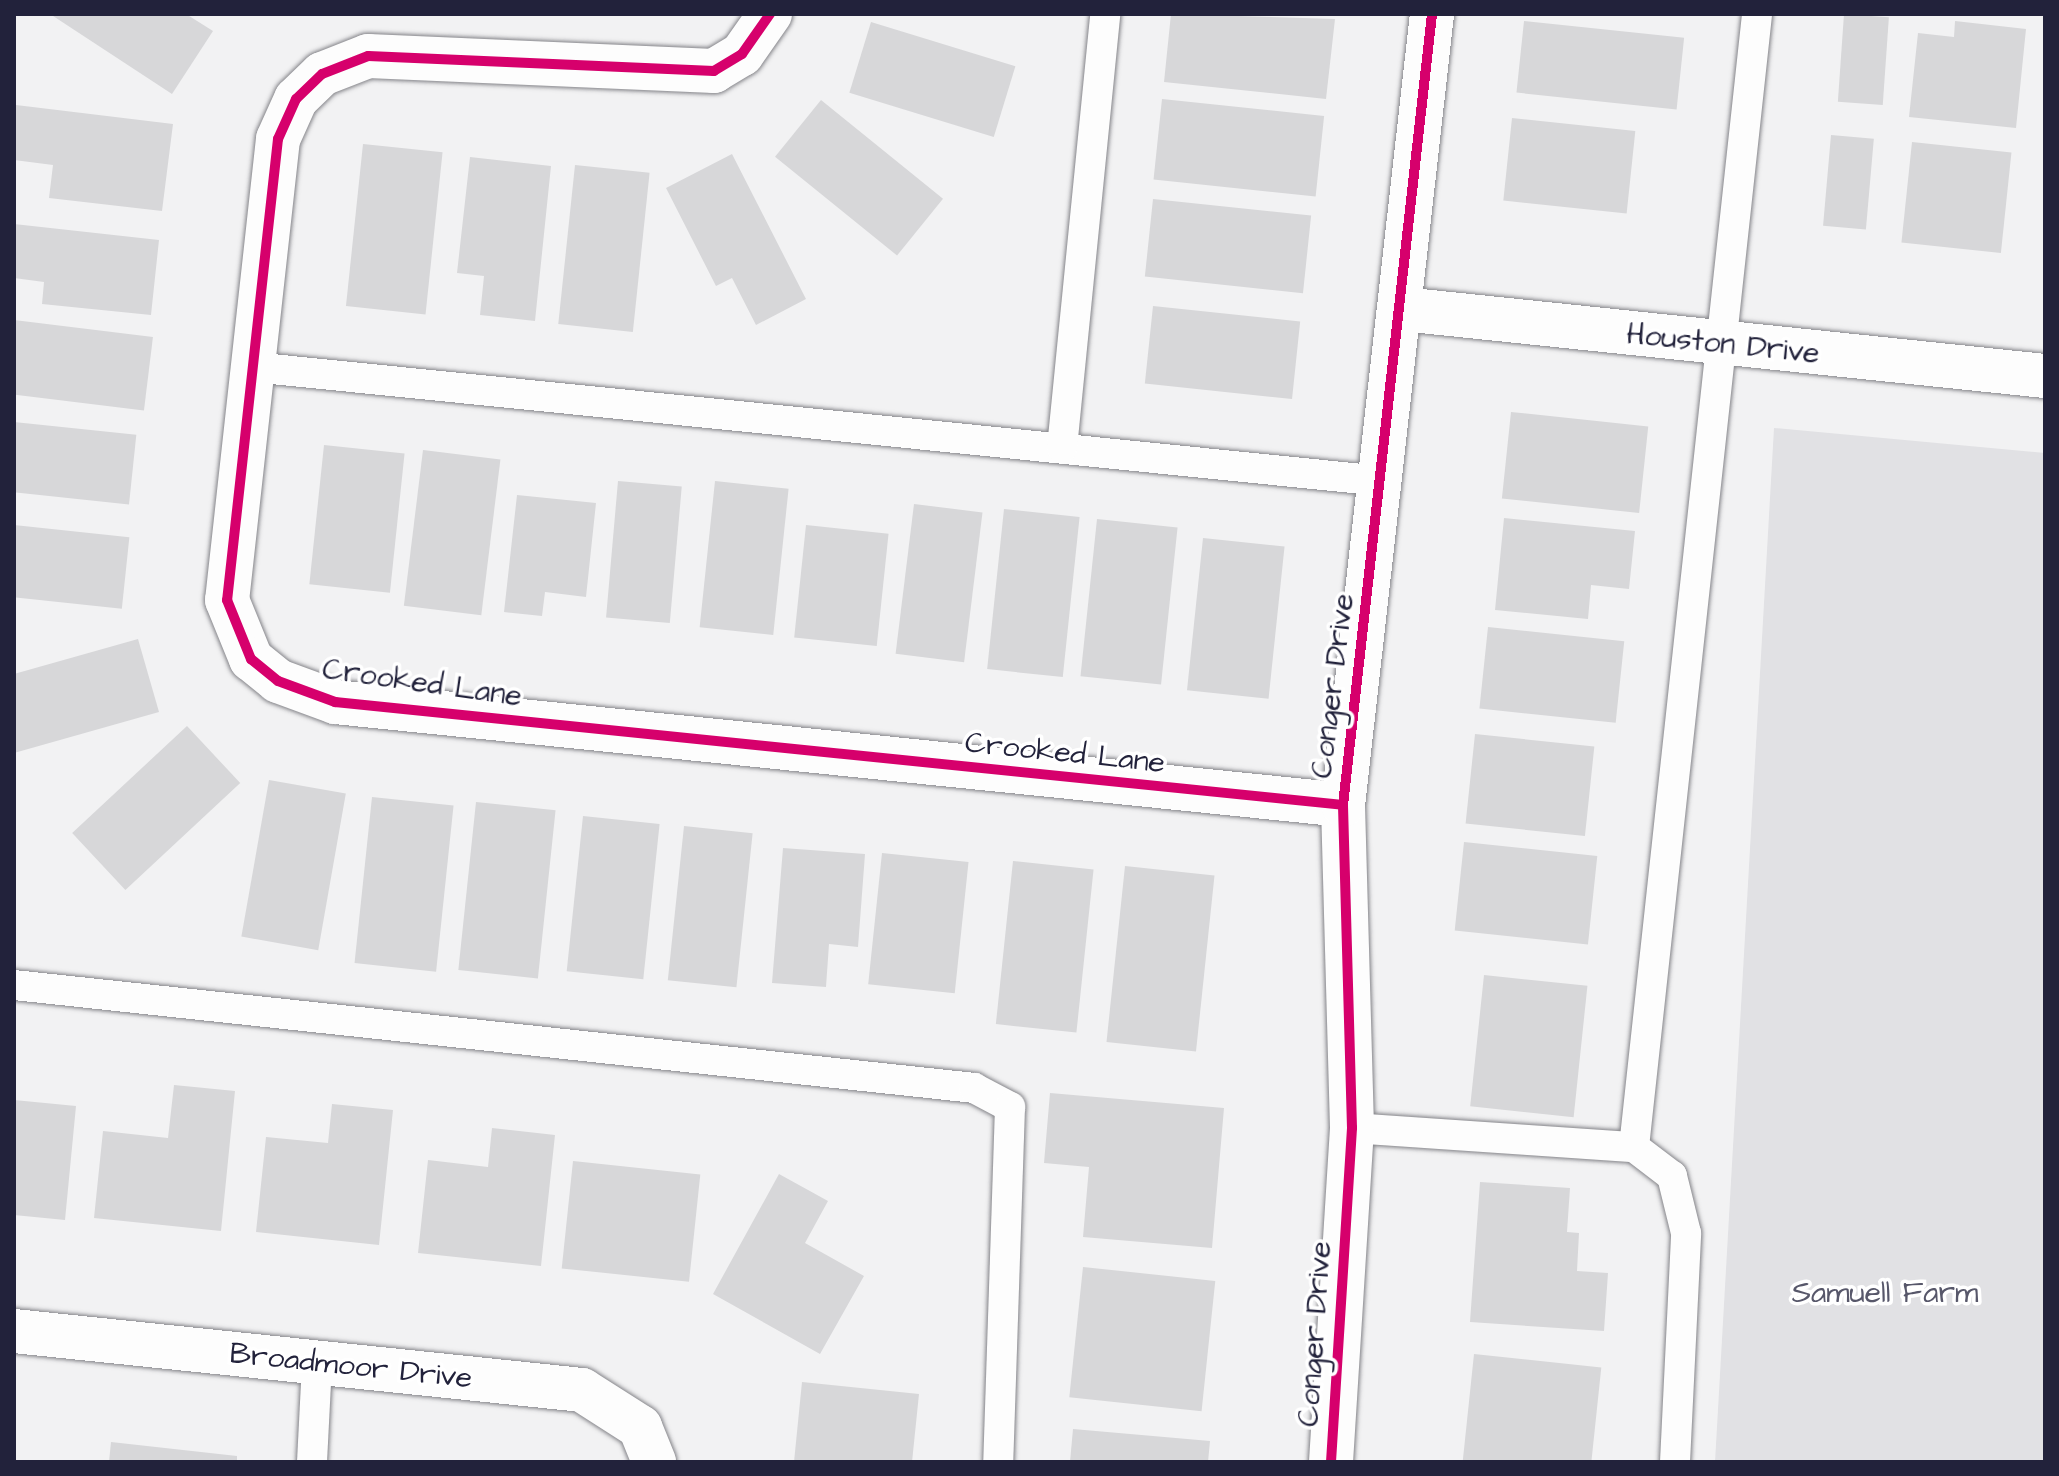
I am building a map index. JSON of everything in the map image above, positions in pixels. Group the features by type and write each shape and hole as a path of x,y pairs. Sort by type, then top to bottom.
{"street":[{"name":"Crooked Lane","path":"770,14 742,54 714,71 368,56 322,74 296,99 278,139 227,600 251,659 278,681 335,702 1343,805"},
{"name":"Conger Drive","path":"1331,1462 1352,1128 1343,805 1402,309 1432,14"},
{"name":"Houston Drive","path":"1402,309 1720,345 2045,376"},
{"name":"Broadmoor Drive","path":"14,1331 582,1390 640,1427 654,1462"}],"lane":[{"path":"1062,448 1105,14"},
{"path":"1634,1147 1757,14"},
{"path":"252,367 1382,481"},
{"path":"14,985 974,1088 1010,1107 998,1462"},
{"path":"1352,1128 1634,1147 1672,1176 1686,1233 1675,1462"},
{"path":"312,1462 317,1363"}],"green space":[{"name":"Samuell Farm","path":"1774,428 2045,453 2045,1462 1715,1462"}],"building":[{"path":"50,14 186,14 213,31 172,94"},
{"path":"1171,14 1335,19 1326,99 1164,82"},
{"path":"1844,14 1889,17 1883,105 1838,102"},
{"path":"1524,21 1684,38 1677,109 1516,93"},
{"path":"1955,21 2026,29 2016,128 1909,117 1918,33 1954,37"},
{"path":"871,22 1015,66 994,137 849,93"},
{"path":"1162,99 1324,116 1316,197 1154,180"},
{"path":"821,100 943,199 897,256 775,157"},
{"path":"16,105 173,124 162,211 49,198 53,165 14,160"},
{"path":"1512,118 1635,131 1627,214 1503,201"},
{"path":"1831,135 1874,139 1866,229 1823,226"},
{"path":"1912,142 2011,152 2001,253 1901,242"},
{"path":"363,144 443,152 426,314 346,306"},
{"path":"732,154 806,299 756,325 732,278 716,286 666,188"},
{"path":"470,157 551,166 535,321 480,315 484,276 457,273"},
{"path":"575,165 650,173 633,332 558,324"},
{"path":"1153,199 1311,216 1303,293 1145,277"},
{"path":"14,224 159,240 151,315 42,304 44,282 14,278"},
{"path":"1153,306 1300,321 1292,399 1145,384"},
{"path":"14,320 153,337 144,411 14,395"},
{"path":"1511,412 1648,426 1639,513 1502,499"},
{"path":"14,422 136,435 129,504 14,492"},
{"path":"324,445 405,453 390,593 309,584"},
{"path":"423,450 500,460 481,615 404,606"},
{"path":"618,481 682,487 670,623 606,617"},
{"path":"715,481 789,489 773,635 700,627"},
{"path":"517,495 596,503 586,597 545,592 542,616 504,612"},
{"path":"914,504 982,512 964,662 896,654"},
{"path":"1004,509 1080,517 1063,677 987,669"},
{"path":"1504,518 1635,531 1629,589 1591,585 1588,619 1495,610"},
{"path":"1097,519 1178,527 1161,685 1080,676"},
{"path":"14,525 129,537 122,609 14,597"},
{"path":"806,525 889,534 877,646 794,637"},
{"path":"1203,538 1285,547 1269,699 1187,690"},
{"path":"1488,627 1624,641 1616,723 1479,709"},
{"path":"138,639 159,712 14,753 14,674"},
{"path":"187,726 240,783 125,890 72,833"},
{"path":"1475,734 1594,747 1585,836 1466,824"},
{"path":"269,780 346,794 318,950 241,937"},
{"path":"372,797 454,806 436,972 355,963"},
{"path":"476,802 556,810 538,978 458,970"},
{"path":"583,816 660,824 643,979 567,971"},
{"path":"684,826 753,833 736,987 668,980"},
{"path":"1464,842 1597,856 1588,945 1455,931"},
{"path":"783,848 865,854 858,947 829,944 826,987 772,983"},
{"path":"882,853 969,862 955,993 868,984"},
{"path":"1013,861 1094,869 1076,1033 996,1024"},
{"path":"1125,866 1215,875 1196,1051 1106,1042"},
{"path":"1484,975 1587,986 1574,1117 1470,1106"},
{"path":"174,1085 235,1091 221,1231 94,1218 103,1131 168,1138"},
{"path":"1050,1093 1224,1108 1212,1248 1083,1237 1089,1167 1044,1163"},
{"path":"14,1100 76,1106 65,1220 14,1215"},
{"path":"332,1104 393,1110 379,1245 256,1232 266,1137 328,1143"},
{"path":"492,1128 555,1135 541,1266 418,1253 428,1160 488,1167"},
{"path":"573,1161 700,1174 689,1282 562,1268"},
{"path":"779,1174 828,1201 805,1243 864,1276 820,1354 713,1294"},
{"path":"1480,1182 1570,1188 1567,1232 1579,1233 1577,1271 1608,1273 1604,1331 1470,1322"},
{"path":"1083,1267 1215,1281 1202,1411 1069,1397"},
{"path":"1474,1354 1601,1367 1591,1462 1463,1462"},
{"path":"802,1382 919,1394 912,1462 794,1462"},
{"path":"1073,1429 1210,1441 1208,1462 1070,1462"},
{"path":"111,1442 237,1456 237,1462 109,1462"}],"cycle path":[{"path":"770,14 742,54 714,71 368,56 322,74 296,99 278,139 227,600 251,659 278,681 335,702 1343,805"},
{"path":"1331,1462 1352,1128 1343,805 1432,14"}]}
